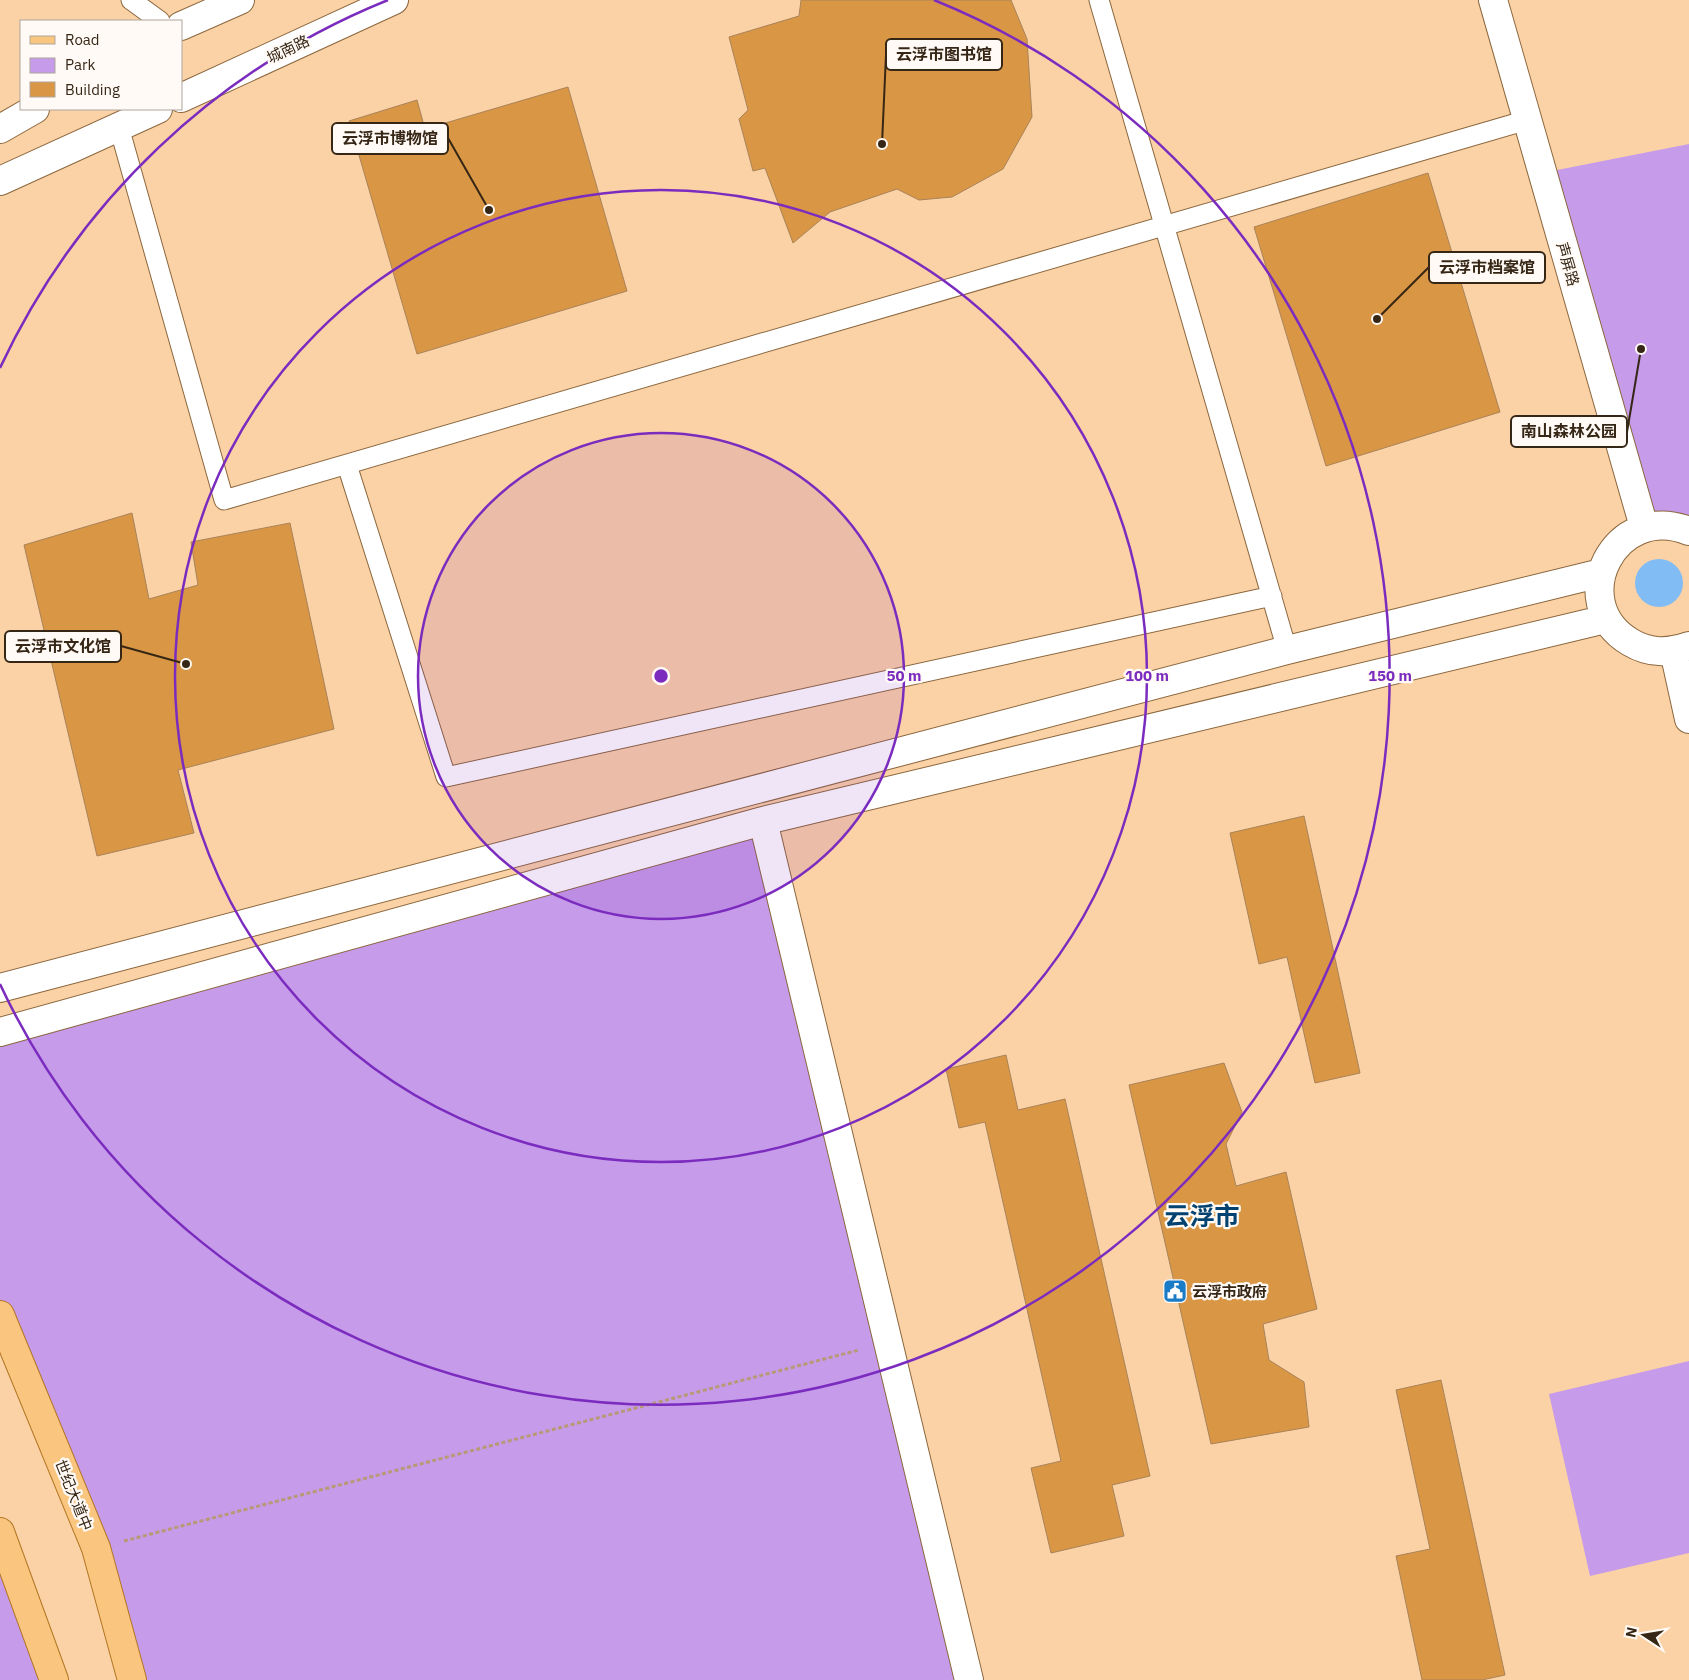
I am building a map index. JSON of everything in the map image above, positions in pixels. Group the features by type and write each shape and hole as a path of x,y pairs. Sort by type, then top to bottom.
{"main road":[{"name":"世纪大道中","path":"0,1315 96,1548 132,1680"},
{"path":"0,1532 54,1680"}],"street":[{"path":"182,26 240,0"},
{"name":"城南路","path":"182,98 394,0"},
{"name":"声屏路","path":"1493,0 1644,527"},
{"path":"0,129 33,110"},
{"path":"0,181 156,110"},
{"path":"1689,531 1677,526 1655,525 1644,527 1624,538 1609,554 1601,573 1599,595 1606,619 1620,636 1640,648 1662,652 1681,648 1689,719"},
{"path":"0,988 1287,650 1601,573"},
{"path":"0,1032 763,821 1606,619"},
{"path":"763,821 969,1680"}],"lane":[{"path":"131,0 159,20"},
{"path":"1099,0 1287,650"},
{"path":"119,127 224,500 1527,120"},
{"path":"347,465 446,777 1272,596"}],"path":[{"path":"96,1548 888,1343"}],"green space":[{"path":"1689,144 1689,531 1655,525 1542,173"},
{"path":"763,821 969,1680 132,1680 0,1315 0,1032"},
{"path":"1689,1361 1689,1553 1590,1576 1549,1394"},
{"path":"0,1532 54,1680 0,1680"}],"water":[{"path":"1659,559 1668,561 1676,566 1681,574 1683,583 1681,592 1676,600 1668,605 1659,607 1650,605 1642,600 1637,592 1635,583 1637,574 1642,566 1650,561"}],"building":[{"path":"801,0 1011,0 1027,39 1032,117 1003,169 952,197 919,200 897,189 830,212 793,243 765,168 753,171 739,119 748,110 729,37 799,16"},
{"path":"568,87 627,291 417,354 349,121 417,100 425,129"},
{"path":"1428,173 1500,412 1326,466 1254,227"},
{"path":"132,513 149,599 198,585 191,542 290,523 334,729 178,770 194,833 97,856 24,545"},
{"path":"1304,816 1360,1073 1315,1083 1287,957 1259,964 1230,833"},
{"path":"1006,1055 1018,1110 1065,1099 1150,1476 1112,1485 1124,1536 1051,1553 1031,1468 1061,1461 985,1122 959,1128 946,1069"},
{"path":"1224,1063 1242,1112 1226,1144 1236,1186 1286,1172 1317,1309 1263,1324 1269,1360 1304,1382 1309,1427 1211,1444 1129,1085"},
{"path":"1441,1380 1505,1675 1482,1680 1422,1680 1396,1556 1430,1549 1396,1390"}],"place":[{"name":"云浮市图书馆","path":"882,144"},
{"name":"云浮市博物馆","path":"489,210"},
{"name":"云浮市档案馆","path":"1377,319"},
{"name":"南山森林公园","path":"1641,349"},
{"name":"云浮市文化馆","path":"186,664"},
{"name":"云浮市政府","path":"1175,1291"}],"district":[{"name":"云浮市","path":"1202,1215"}]}
